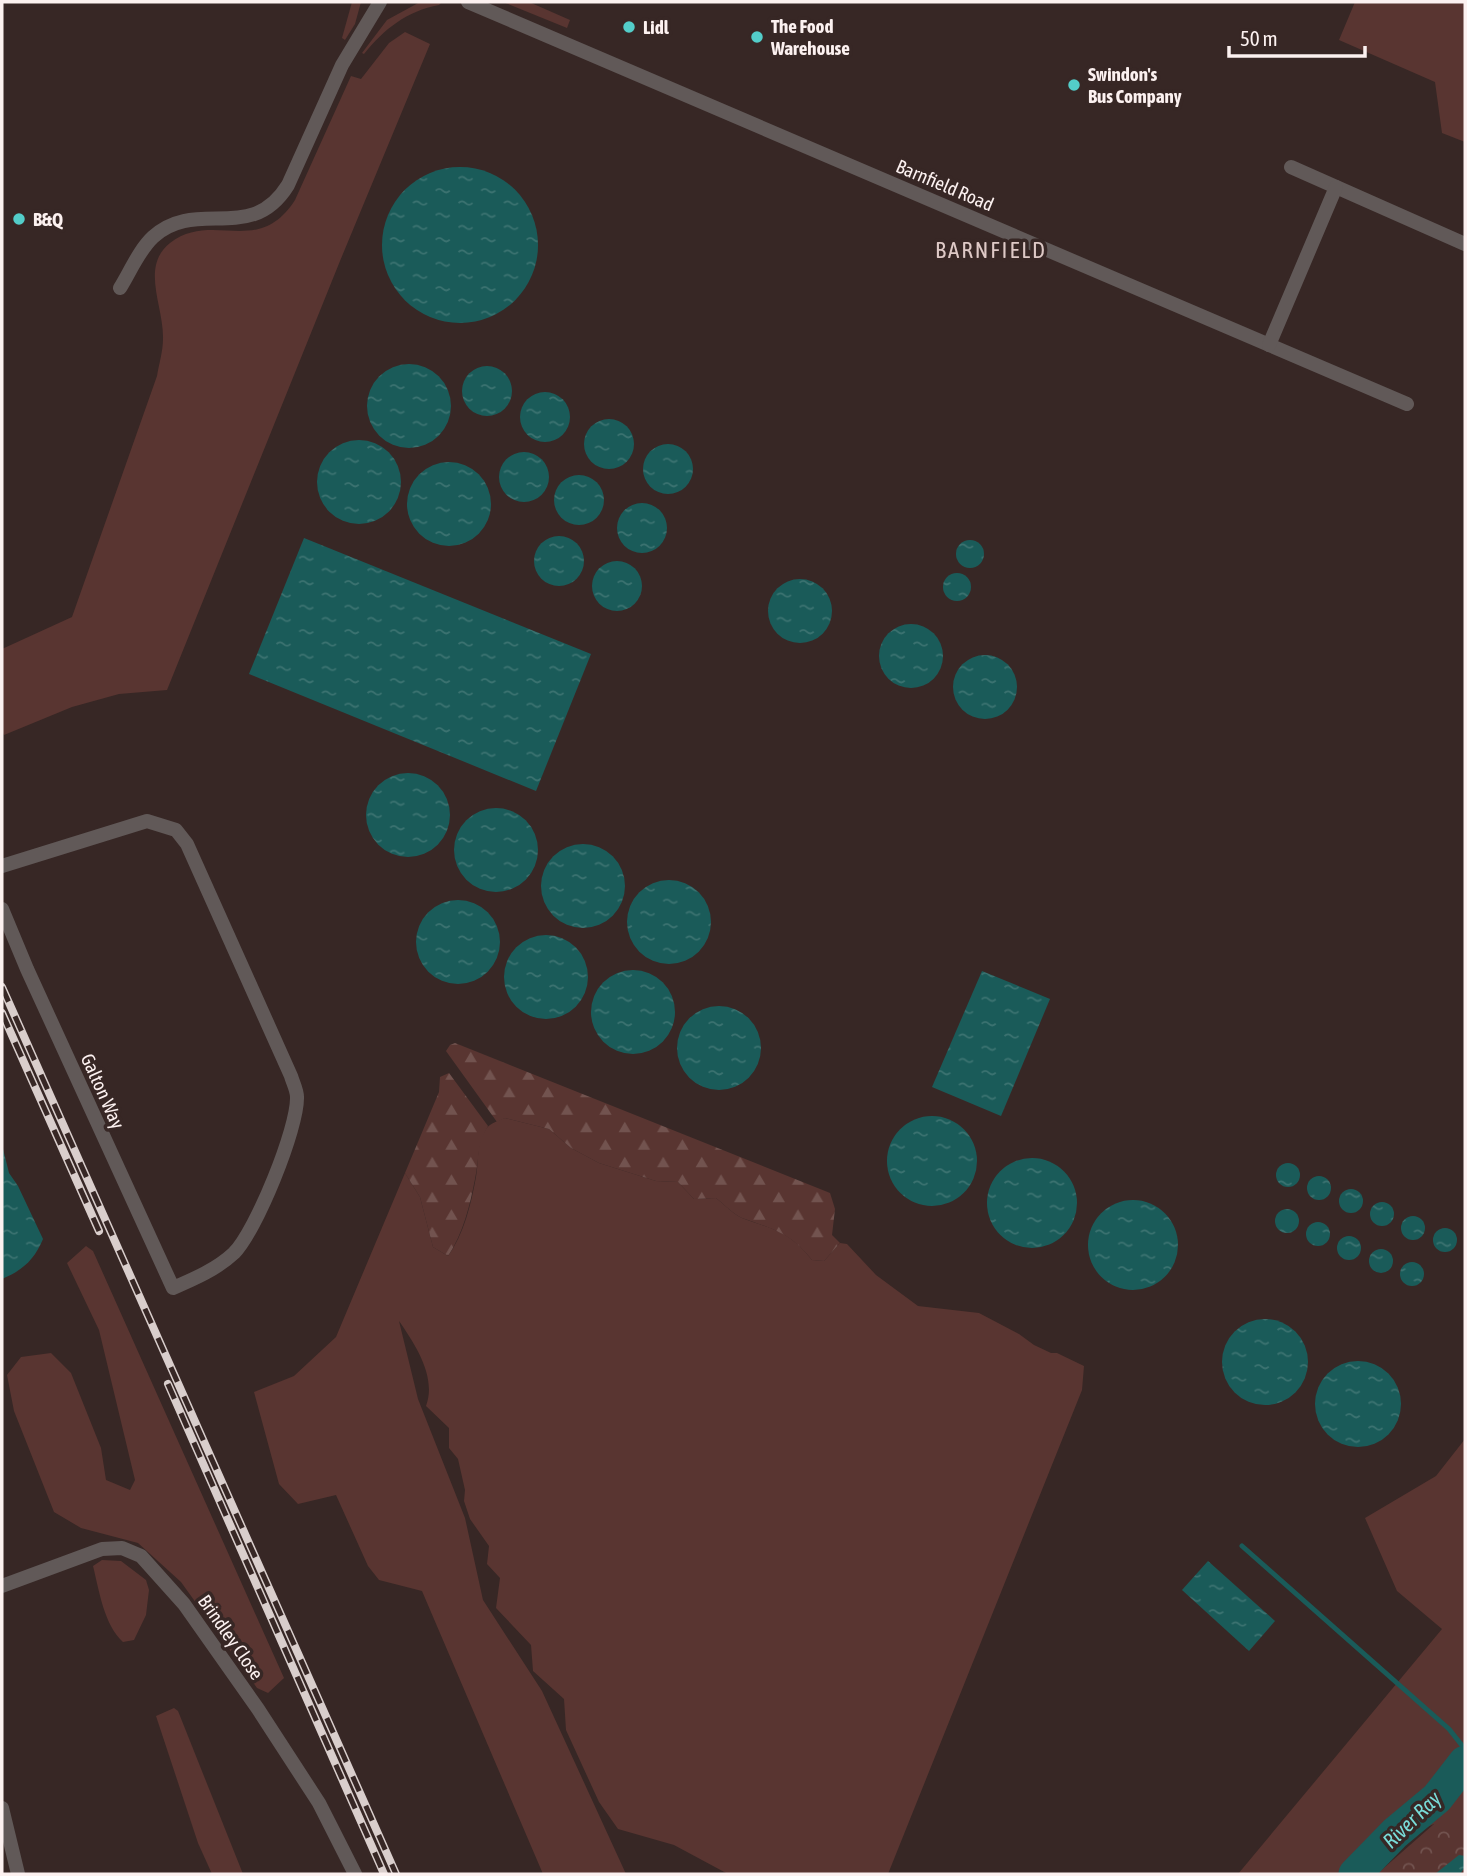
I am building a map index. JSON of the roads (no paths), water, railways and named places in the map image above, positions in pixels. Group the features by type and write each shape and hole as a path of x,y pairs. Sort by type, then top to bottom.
{"street":[{"path":"120,288 147,243 167,228 199,218 246,218 264,210 279,198 288,185 342,65 380,2"},
{"name":"Barnfield Road","path":"467,2 1407,404"},
{"path":"1291,167 1465,244"},
{"path":"1269,345 1336,187"},
{"name":"Galton Way","path":"2,866 148,821 176,830 187,844 291,1076 297,1096 295,1116 268,1189 244,1240 234,1253 196,1278 173,1288 32,981 2,909"},
{"name":"Brindley Close","path":"2,1586 102,1549 122,1548 141,1556 184,1604 258,1709 319,1803 355,1874"},
{"path":"2,1808 18,1874"}],"water":[{"path":"460,167 490,173 515,190 532,215 538,245 532,275 515,300 490,317 460,323 430,317 405,300 388,275 382,245 388,215 405,190 430,173"},
{"path":"409,364 425,367 444,383 451,406 448,422 432,441 409,448 393,445 374,429 367,406 370,390 386,371"},
{"path":"487,366 505,373 512,391 505,409 487,416 469,409 462,391 469,373"},
{"path":"545,392 563,399 570,417 563,435 545,442 527,435 520,417 527,399"},
{"path":"609,419 627,426 634,444 627,462 609,469 591,462 584,444 591,426"},
{"path":"359,440 382,447 394,459 401,482 394,505 382,517 359,524 336,517 324,505 317,482 324,459 336,447"},
{"path":"668,444 686,451 693,469 686,487 668,494 650,487 643,469 650,451"},
{"path":"524,452 541,460 549,477 541,494 524,502 507,494 499,477 507,460"},
{"path":"449,462 465,465 484,481 491,504 488,520 472,539 449,546 433,543 414,527 407,504 410,488 426,469"},
{"path":"579,475 597,482 604,500 597,518 579,525 561,518 554,500 561,482"},
{"path":"642,503 659,511 667,528 659,545 642,553 625,545 617,528 625,511"},
{"path":"559,536 577,543 584,561 577,579 559,586 541,579 534,561 541,543"},
{"path":"304,538 591,654 536,791 249,674"},
{"path":"970,540 980,544 984,554 980,564 970,568 960,564 956,554 960,544"},
{"path":"617,561 635,568 642,586 635,604 617,611 599,604 592,586 599,568"},
{"path":"957,573 967,577 971,587 967,597 957,601 947,597 943,587 947,577"},
{"path":"800,579 818,585 826,593 832,611 826,629 818,637 800,643 782,637 774,629 768,611 774,593 782,585"},
{"path":"911,624 929,630 937,638 943,656 937,674 929,682 911,688 893,682 885,674 879,656 885,638 893,630"},
{"path":"985,655 1003,661 1011,669 1017,687 1011,705 1003,713 985,719 967,713 959,705 953,687 959,669 967,661"},
{"path":"408,773 424,776 443,792 450,815 447,831 431,850 408,857 392,854 373,838 366,815 369,799 385,780"},
{"path":"496,808 519,815 531,827 538,850 531,873 519,885 496,892 473,885 461,873 454,850 461,827 473,815"},
{"path":"583,844 606,851 618,863 625,886 618,909 606,921 583,928 560,921 548,909 541,886 548,863 560,851"},
{"path":"669,880 685,883 704,899 711,922 708,938 692,957 669,964 653,961 634,945 627,922 630,906 646,887"},
{"path":"458,900 474,903 493,919 500,942 497,958 481,977 458,984 442,981 423,965 416,942 419,926 435,907"},
{"path":"546,935 562,938 581,954 588,977 585,993 569,1012 546,1019 530,1016 511,1000 504,977 507,961 523,942"},
{"path":"633,970 649,973 668,989 675,1012 672,1028 656,1047 633,1054 617,1051 598,1035 591,1012 594,996 610,977"},
{"path":"982,971 1050,999 1001,1116 932,1087"},
{"path":"719,1006 742,1013 754,1025 761,1048 754,1071 742,1083 719,1090 696,1083 684,1071 677,1048 684,1025 696,1013"},
{"path":"932,1116 949,1120 964,1129 973,1144 977,1161 973,1178 964,1193 949,1202 932,1206 915,1202 900,1193 891,1178 887,1161 891,1144 900,1129 915,1120"},
{"path":"2,1145 9,1173 43,1239 27,1264 2,1279"},
{"path":"1032,1158 1049,1162 1064,1171 1073,1186 1077,1203 1073,1220 1064,1235 1049,1244 1032,1248 1015,1244 1000,1235 991,1220 987,1203 991,1186 1000,1171 1015,1162"},
{"path":"1288,1163 1297,1166 1300,1175 1297,1184 1288,1187 1279,1184 1276,1175 1279,1166"},
{"path":"1319,1176 1328,1179 1331,1188 1328,1197 1319,1200 1310,1197 1307,1188 1310,1179"},
{"path":"1351,1189 1360,1192 1363,1201 1360,1210 1351,1213 1342,1210 1339,1201 1342,1192"},
{"path":"1133,1200 1150,1204 1165,1213 1174,1228 1178,1245 1174,1262 1165,1277 1150,1286 1133,1290 1116,1286 1101,1277 1092,1262 1088,1245 1092,1228 1101,1213 1116,1204"},
{"path":"1382,1202 1391,1205 1394,1214 1391,1223 1382,1226 1373,1223 1370,1214 1373,1205"},
{"path":"1287,1209 1296,1212 1299,1221 1296,1230 1287,1233 1278,1230 1275,1221 1278,1212"},
{"path":"1413,1216 1422,1219 1425,1228 1422,1237 1413,1240 1404,1237 1401,1228 1404,1219"},
{"path":"1318,1222 1327,1225 1330,1234 1327,1243 1318,1246 1309,1243 1306,1234 1309,1225"},
{"path":"1445,1228 1454,1231 1457,1240 1454,1249 1445,1252 1436,1249 1433,1240 1436,1231"},
{"path":"1349,1236 1358,1239 1361,1248 1358,1257 1349,1260 1340,1257 1337,1248 1340,1239"},
{"path":"1381,1249 1390,1252 1393,1261 1390,1270 1381,1273 1372,1270 1369,1261 1372,1252"},
{"path":"1412,1262 1421,1265 1424,1274 1421,1283 1412,1286 1403,1283 1400,1274 1403,1265"},
{"path":"1265,1319 1289,1326 1301,1338 1308,1362 1301,1386 1289,1398 1265,1405 1241,1398 1229,1386 1222,1362 1229,1338 1241,1326"},
{"path":"1358,1361 1382,1368 1394,1380 1401,1404 1394,1428 1382,1440 1358,1447 1334,1440 1322,1428 1315,1404 1322,1380 1334,1368"},
{"path":"1208,1561 1275,1621 1249,1651 1182,1590"},
{"path":"1459,1855 1465,1856 1465,1867 1460,1874 1435,1874"}],"waterway":[{"path":"1242,1546 1449,1729 1464,1748 1465,1764"},
{"name":"River Ray","path":"1355,1874 1395,1833 1437,1798 1465,1762"}],"railway":[{"path":"2,987 396,1874"},
{"path":"2,1013 99,1231"},
{"path":"168,1384 384,1874"}],"place":[{"name":"Lidl","path":"629,27"},
{"name":"The Food Warehouse","path":"757,37"},
{"name":"Swindon's Bus Company","path":"1074,85"},
{"name":"B&Q","path":"19,219"}],"district":[{"name":"BARNFIELD","path":"991,250"}]}
